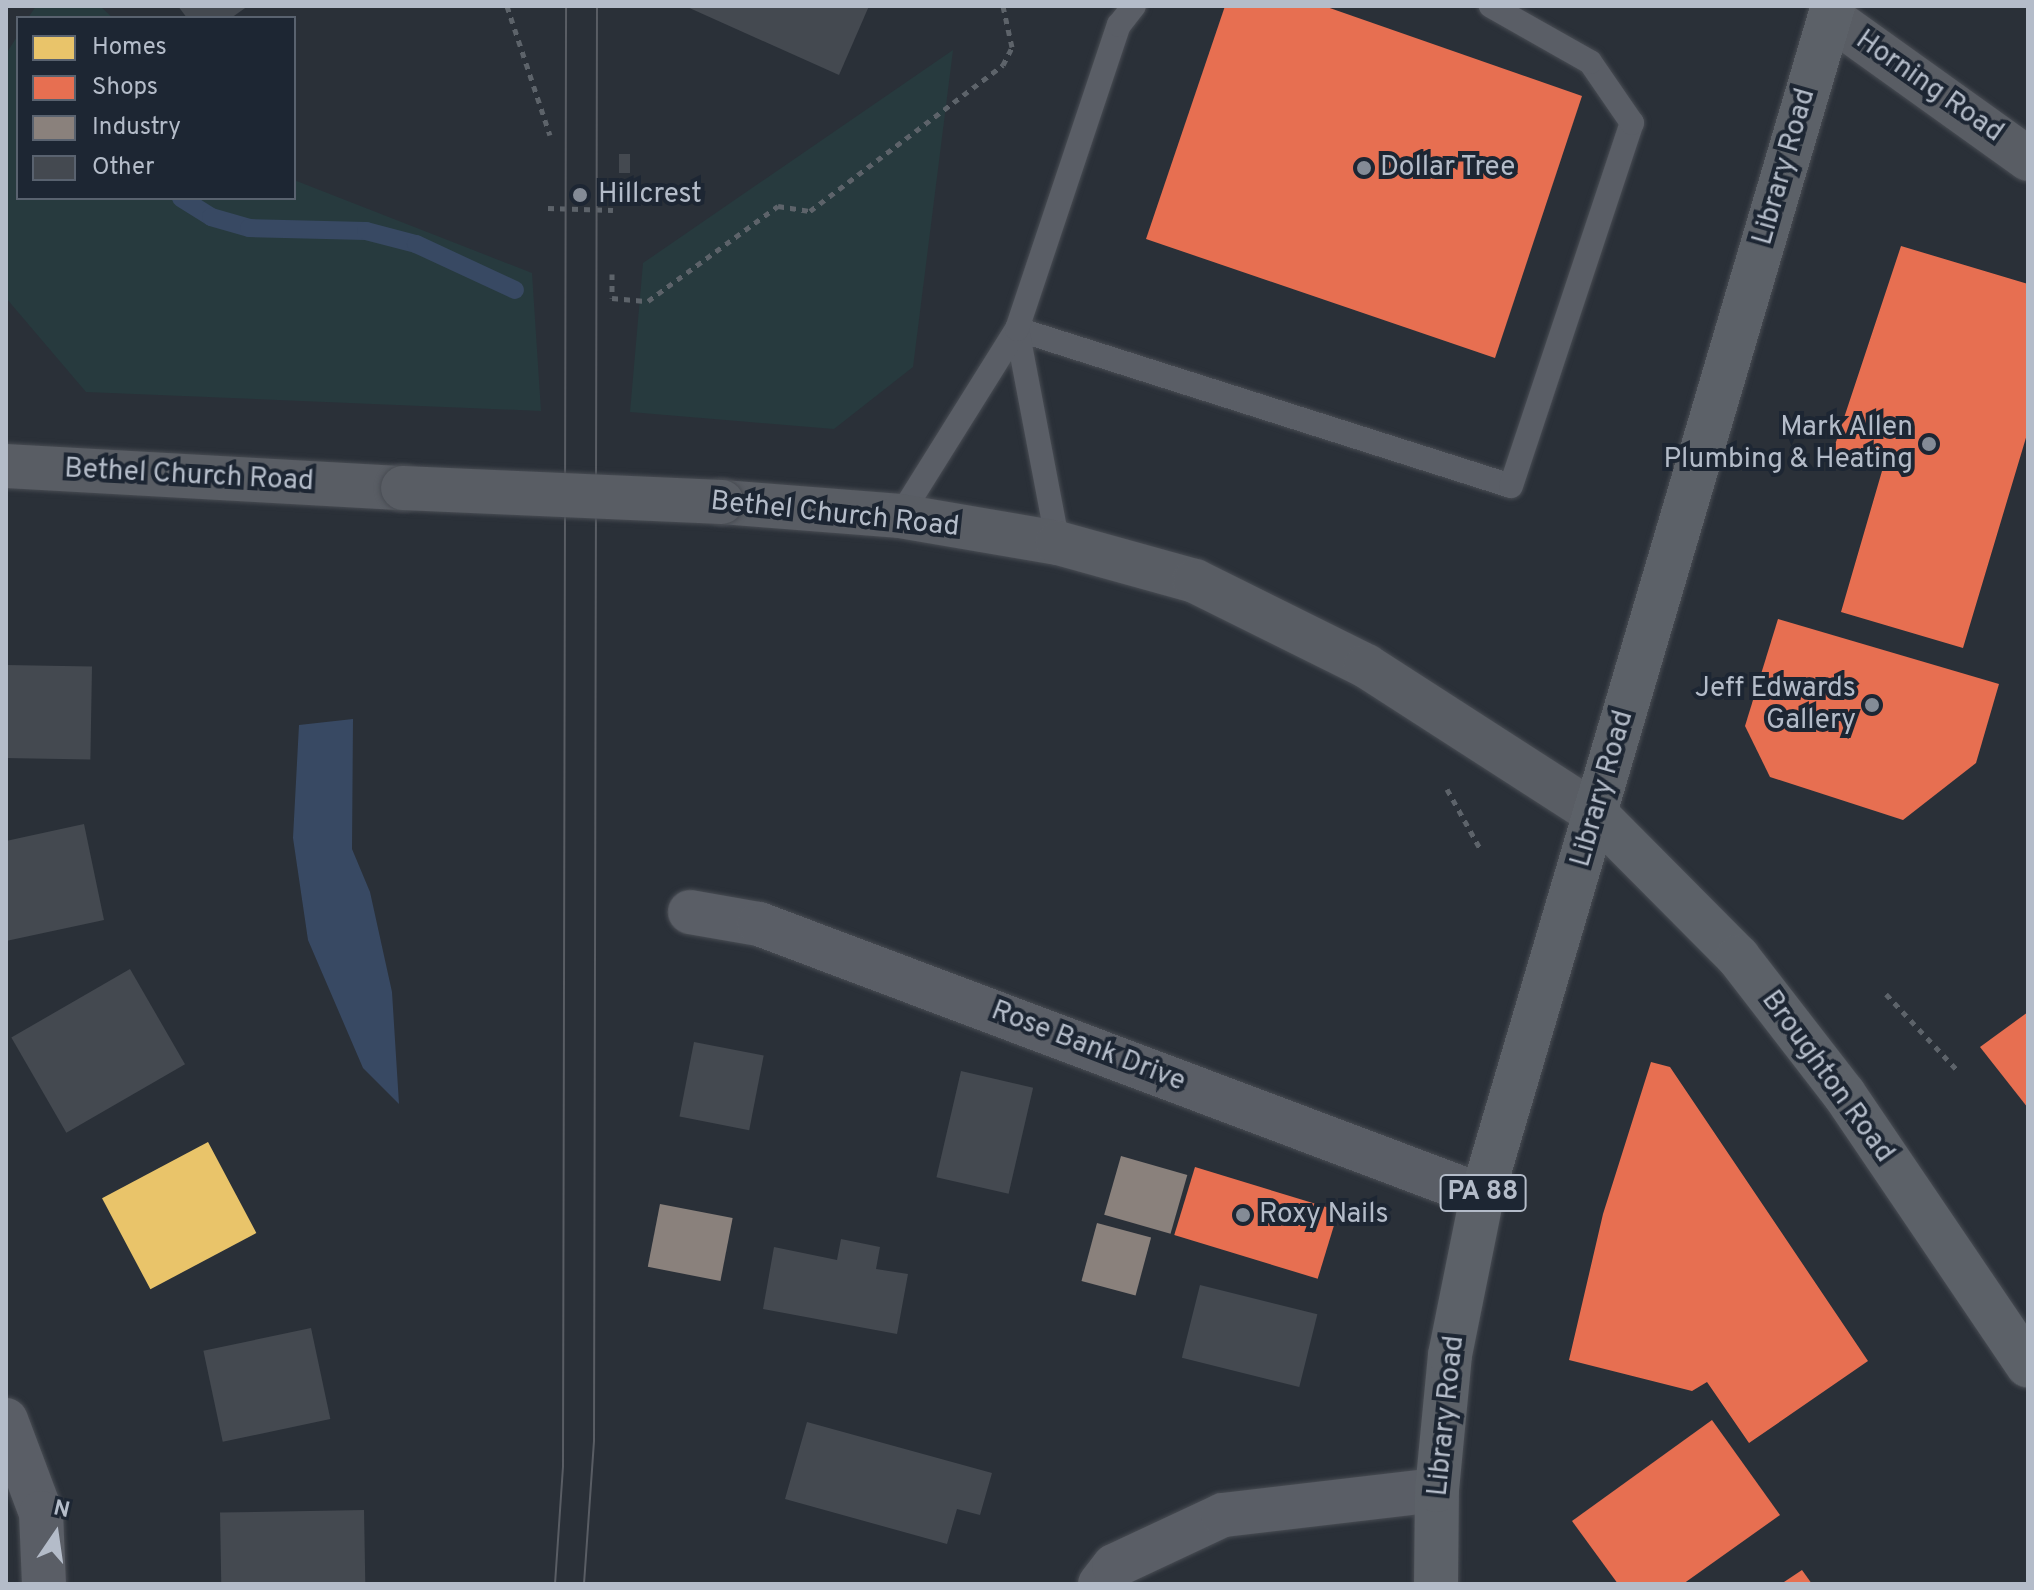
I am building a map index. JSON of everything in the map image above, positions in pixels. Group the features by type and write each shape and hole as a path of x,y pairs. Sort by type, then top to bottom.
{"main road":[{"name":"Library Road","path":"1436,1584 1437,1490 1450,1355 1482,1196 1596,814 1823,10"},
{"name":"Broughton Road","path":"1596,814 1738,957 1844,1094 2028,1366"}],"street":[{"name":"Horning Road","path":"1823,10 2028,159"},
{"name":"Bethel Church Road","path":"6,466 722,502 900,516 1058,543 1195,581 1337,652 1596,814"},
{"name":"Rose Bank Drive","path":"690,912 759,924 1482,1196"},
{"path":"6,1420 41,1513 44,1584"},
{"path":"1100,1584 1114,1566 1223,1515 1437,1490"}],"lane":[{"path":"900,516 1017,329 1119,25 1134,6"},
{"path":"1017,329 1511,486 1632,123 1590,62 1491,6"},
{"path":"1017,329 1058,543"}],"path":[{"path":"507,6 550,135"},
{"path":"612,274 612,298 648,301 778,206 810,211 1003,65 1012,47 1003,6"},
{"path":"548,208 613,210"},
{"path":"1447,789 1481,850"},
{"path":"1886,994 1958,1071"}],"green space":[{"path":"36,6 100,6 111,16 29,16"},
{"path":"16,38 16,200 296,200 296,181 532,273 541,411 86,392 6,298 6,54"},
{"path":"953,50 913,367 834,429 630,412 643,263"}],"water":[{"path":"353,719 352,849 370,892 392,992 399,1104 363,1068 308,940 293,838 299,725"}],"building: Homes":[{"path":"208,1142 256,1233 150,1289 102,1198"}],"building: Shops":[{"path":"1225,6 1324,6 1582,96 1495,358 1146,239"},
{"name":"Mark Allen Plumbing & Heating","path":"1901,246 2028,284 2028,431 1963,648 1841,612 1882,471 1831,457"},
{"name":"Jeff Edwards Gallery","path":"1778,619 1999,684 1976,763 1903,820 1770,777 1745,726"},
{"path":"2028,1012 2028,1108 1980,1047"},
{"path":"1651,1062 1670,1067 1868,1361 1749,1443 1707,1382 1692,1391 1569,1360 1603,1214"},
{"path":"1195,1167 1338,1211 1318,1279 1174,1235"},
{"path":"1712,1420 1780,1515 1683,1584 1618,1584 1572,1521"},
{"path":"1802,1570 1812,1584 1781,1584"}],"building: Industry":[{"path":"1121,1156 1187,1175 1171,1234 1104,1215"},
{"path":"660,1204 733,1218 720,1281 648,1267"},
{"path":"1097,1223 1151,1237 1136,1295 1081,1281"}],"building: Other":[{"path":"178,6 248,6 234,16 186,16"},
{"path":"685,6 869,6 839,75"},
{"path":"619,154 630,154 630,173 619,173"},
{"path":"6,665 92,667 90,759 6,758"},
{"path":"84,824 104,920 6,941 6,841"},
{"path":"130,969 185,1064 66,1133 11,1038"},
{"path":"694,1042 764,1056 749,1130 679,1117"},
{"path":"961,1071 1033,1088 1009,1194 936,1177"},
{"path":"841,1239 880,1247 876,1269 908,1274 897,1334 763,1309 774,1247 837,1260"},
{"path":"1200,1285 1317,1314 1299,1387 1182,1358"},
{"path":"311,1328 330,1419 223,1442 203,1351"},
{"path":"807,1422 992,1473 980,1515 957,1509 947,1544 785,1499"},
{"path":"364,1510 365,1584 221,1584 220,1513"}],"waterway":[{"path":"184,200 211,217 249,228 366,231 416,244 515,290"}],"tram line":[{"path":"555,1584 563,1466 566,6"},
{"path":"584,1584 594,1441 597,6"}],"place":[{"name":"Dollar Tree","path":"1364,168"},
{"name":"Hillcrest","path":"580,195"},
{"name":"Mark Allen Plumbing & Heating","path":"1929,444"},
{"name":"Jeff Edwards Gallery","path":"1872,705"},
{"name":"Roxy Nails","path":"1243,1215"}]}
